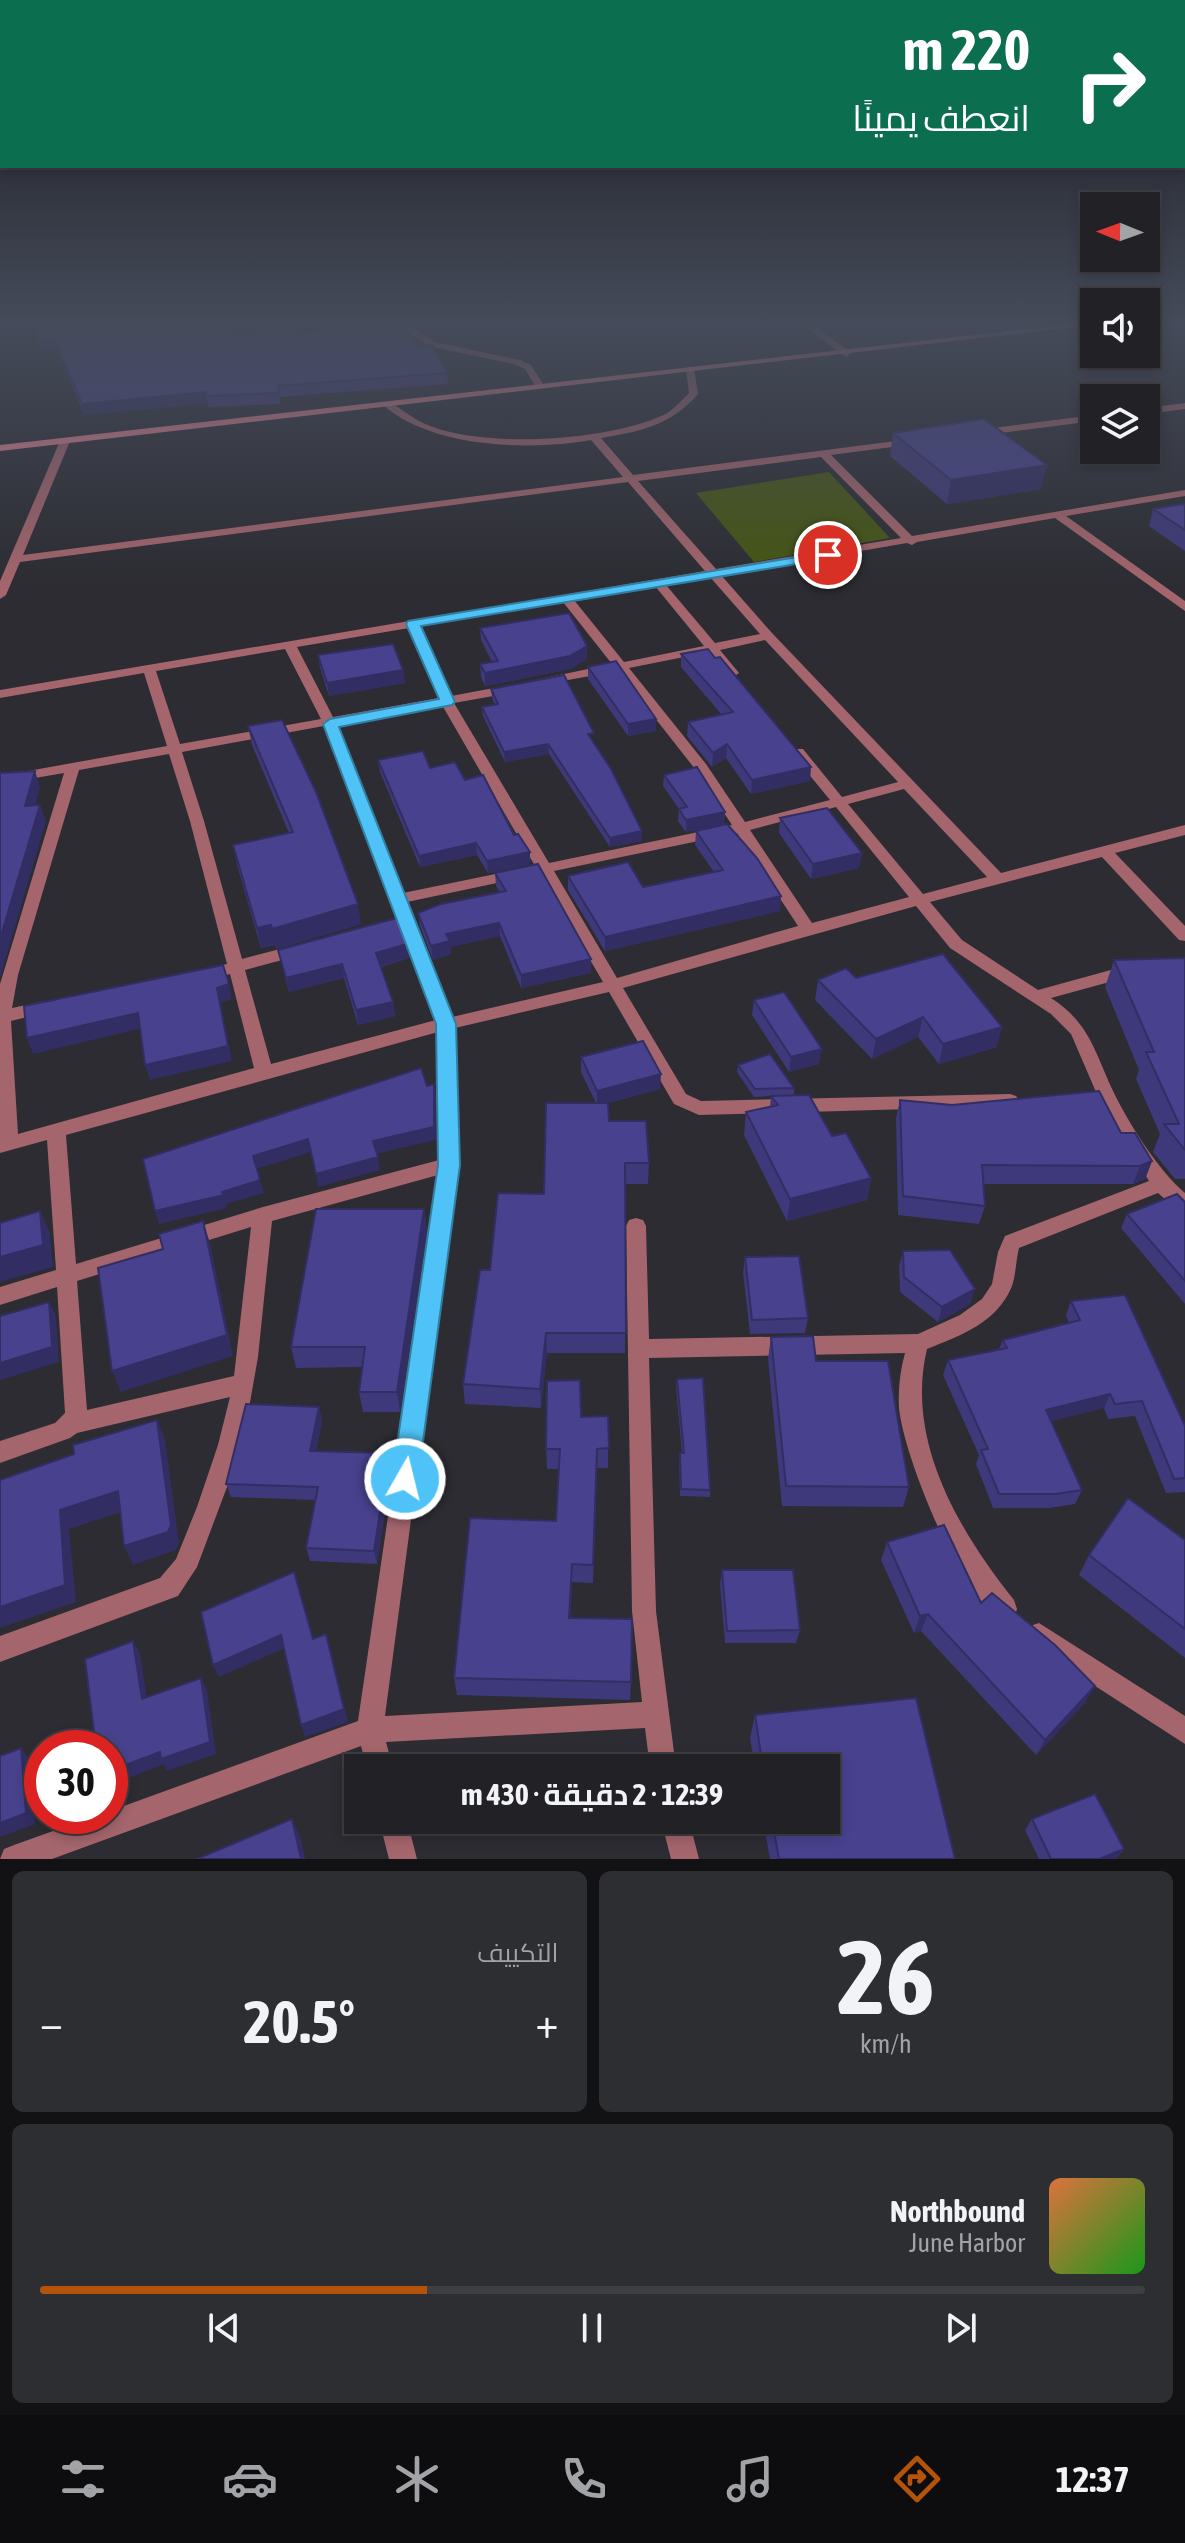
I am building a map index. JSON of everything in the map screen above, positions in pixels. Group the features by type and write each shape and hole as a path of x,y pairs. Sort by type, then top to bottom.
{"street":[{"path":"0,448 327,412"},
{"path":"399,412 422,426 464,438 518,443 595,438 634,430 671,412"},
{"path":"959,436 1080,420"},
{"path":"595,438 634,478 768,636 997,879"},
{"path":"16,559 929,440"},
{"path":"0,595 65,441"},
{"path":"824,454 912,542"},
{"path":"0,694 1060,517 1185,493"},
{"path":"1154,499 1175,512"},
{"path":"1060,517 1185,607"},
{"path":"659,584 741,683"},
{"path":"566,598 743,827 808,929"},
{"path":"413,624 447,702 680,1099 699,1108 1031,1101"},
{"path":"0,780 173,748 330,724 768,636"},
{"path":"289,644 330,724 399,899 397,922 446,1024 449,1165 370,1730 376,1754"},
{"path":"149,668 239,968 264,1072"},
{"path":"790,742 956,944 1036,996 1078,1031 1100,1099 1161,1184 1185,1205"},
{"path":"72,769 10,975 1,1016 5,1145 264,1072 446,1024 613,985 808,929 921,902 1185,830"},
{"path":"399,899 743,827 907,784"},
{"path":"1105,851 1185,936"},
{"path":"195,977 314,946"},
{"path":"1036,996 1140,969"},
{"path":"1,1016 61,1004"},
{"path":"56,1131 76,1413 71,1424"},
{"path":"0,1296 263,1215 449,1165"},
{"path":"638,1349 918,1343 980,1314 999,1296 1006,1271 1006,1252 1012,1242 1161,1184"},
{"path":"0,1649 169,1587 185,1567 239,1407 254,1319 255,1263 263,1215"},
{"path":"636,1226 644,1611 661,1754"},
{"path":"918,1343 909,1364 909,1392 917,1447 978,1578 1010,1615 1185,1731"},
{"path":"0,1452 71,1424 243,1384"},
{"path":"14,1859 370,1730 656,1714"},
{"path":"397,1834 403,1859"},
{"path":"679,1834 685,1859"}],"green space":[{"path":"829,472 890,538 754,562 696,493"}],"building":[{"path":"984,419 1047,465 951,480 893,433"},
{"path":"1185,505 1185,530 1153,509"},
{"path":"569,613 587,646 570,656 485,673 480,664 498,661 480,628"},
{"path":"393,644 403,670 327,683 318,655"},
{"path":"708,649 715,658 720,657 811,767 752,780 727,744 713,753 688,722 733,712 681,654"},
{"path":"616,661 656,719 628,724 588,667"},
{"path":"564,675 594,733 588,734 611,769 642,831 610,838 548,744 504,752 482,707 498,704 491,689"},
{"path":"282,720 316,792 358,904 272,929 271,925 257,928 233,845 293,832 248,726"},
{"path":"423,751 430,768 455,762 465,780 483,775 514,835 518,834 530,852 487,861 476,843 419,856 378,760"},
{"path":"697,767 725,812 686,820 679,809 687,807 664,775"},
{"path":"35,771 25,806 40,805 0,939 0,773"},
{"path":"827,808 862,853 813,864 780,818"},
{"path":"727,824 757,858 781,896 605,937 568,876 628,862 643,887 723,870 696,831"},
{"path":"538,864 591,959 521,975 499,923 446,934 450,941 431,946 418,913 441,904 506,891 495,873"},
{"path":"397,918 407,944 376,953 393,1002 356,1010 342,964 286,978 278,950"},
{"path":"943,954 1002,1027 943,1044 923,1017 876,1039 818,980 846,968 856,978"},
{"path":"1185,958 1185,1150 1164,1124 1179,1124 1146,1052 1154,1052 1114,960"},
{"path":"223,965 229,984 217,988 228,1046 145,1065 138,1013 27,1038 24,1006"},
{"path":"784,992 822,1049 791,1057 754,1000"},
{"path":"643,1041 661,1074 597,1091 581,1057"},
{"path":"770,1054 794,1088 755,1089 738,1065"},
{"path":"421,1068 427,1086 434,1084 434,1127 373,1141 378,1157 316,1174 308,1139 253,1156 260,1180 222,1192 224,1195 155,1211 143,1159"},
{"path":"1099,1091 1121,1133 1135,1133 1152,1161 1140,1166 982,1165 985,1206 903,1196 900,1100 952,1105"},
{"path":"809,1095 832,1136 846,1133 871,1178 790,1199 746,1112 778,1105 771,1096"},
{"path":"546,1103 608,1103 609,1121 646,1121 649,1163 625,1163 626,1333 546,1333 540,1389 463,1384 480,1270 490,1270 498,1193 544,1194"},
{"path":"1177,1194 1185,1202 1185,1281 1127,1214"},
{"path":"316,1209 424,1209 397,1392 359,1392 365,1347 291,1347"},
{"path":"40,1211 43,1245 0,1257 0,1223"},
{"path":"203,1221 227,1335 112,1371 98,1268 163,1249 159,1234"},
{"path":"950,1250 975,1289 942,1307 904,1277 903,1251"},
{"path":"799,1256 808,1318 752,1320 745,1257"},
{"path":"1125,1295 1185,1426 1185,1478 1174,1479 1142,1401 1115,1404 1110,1394 1046,1410 1082,1490 1056,1494 999,1494 981,1450 988,1449 948,1360 1007,1348 1003,1340 1080,1320 1071,1301"},
{"path":"49,1302 52,1347 0,1363 0,1316"},
{"path":"813,1336 816,1361 888,1361 909,1487 786,1486 771,1337"},
{"path":"703,1378 710,1490 681,1489 680,1453 684,1453 677,1379"},
{"path":"580,1380 581,1417 608,1416 609,1448 597,1449 593,1565 572,1564 569,1618 632,1619 631,1682 454,1678 470,1518 556,1521 560,1449 546,1449 547,1381"},
{"path":"246,1404 319,1407 310,1451 389,1453 374,1551 306,1548 318,1487 226,1484"},
{"path":"157,1420 171,1525 168,1532 124,1546 118,1491 60,1510 65,1585 0,1607 0,1480 74,1454 73,1445"},
{"path":"1128,1498 1185,1540 1185,1629 1089,1555"},
{"path":"944,1525 981,1603 992,1593 1055,1645 1095,1686 1045,1740 928,1614 920,1616 887,1542"},
{"path":"722,1570 793,1570 800,1630 727,1631"},
{"path":"294,1572 313,1639 326,1634 344,1709 301,1725 281,1635 213,1665 201,1612"},
{"path":"133,1641 142,1699 201,1678 210,1742 161,1759 160,1752 128,1764 128,1730 94,1730 85,1659"},
{"path":"916,1698 955,1859 779,1859 775,1834 840,1834 840,1754 761,1754 755,1715"},
{"path":"21,1748 24,1814 0,1823 0,1756"},
{"path":"1095,1794 1124,1849 1099,1859 1051,1859 1032,1819"},
{"path":"292,1819 301,1859 197,1859"}],"route":[{"path":"405,1479 449,1165 446,1024 330,724 447,702 413,624 828,555"}]}
